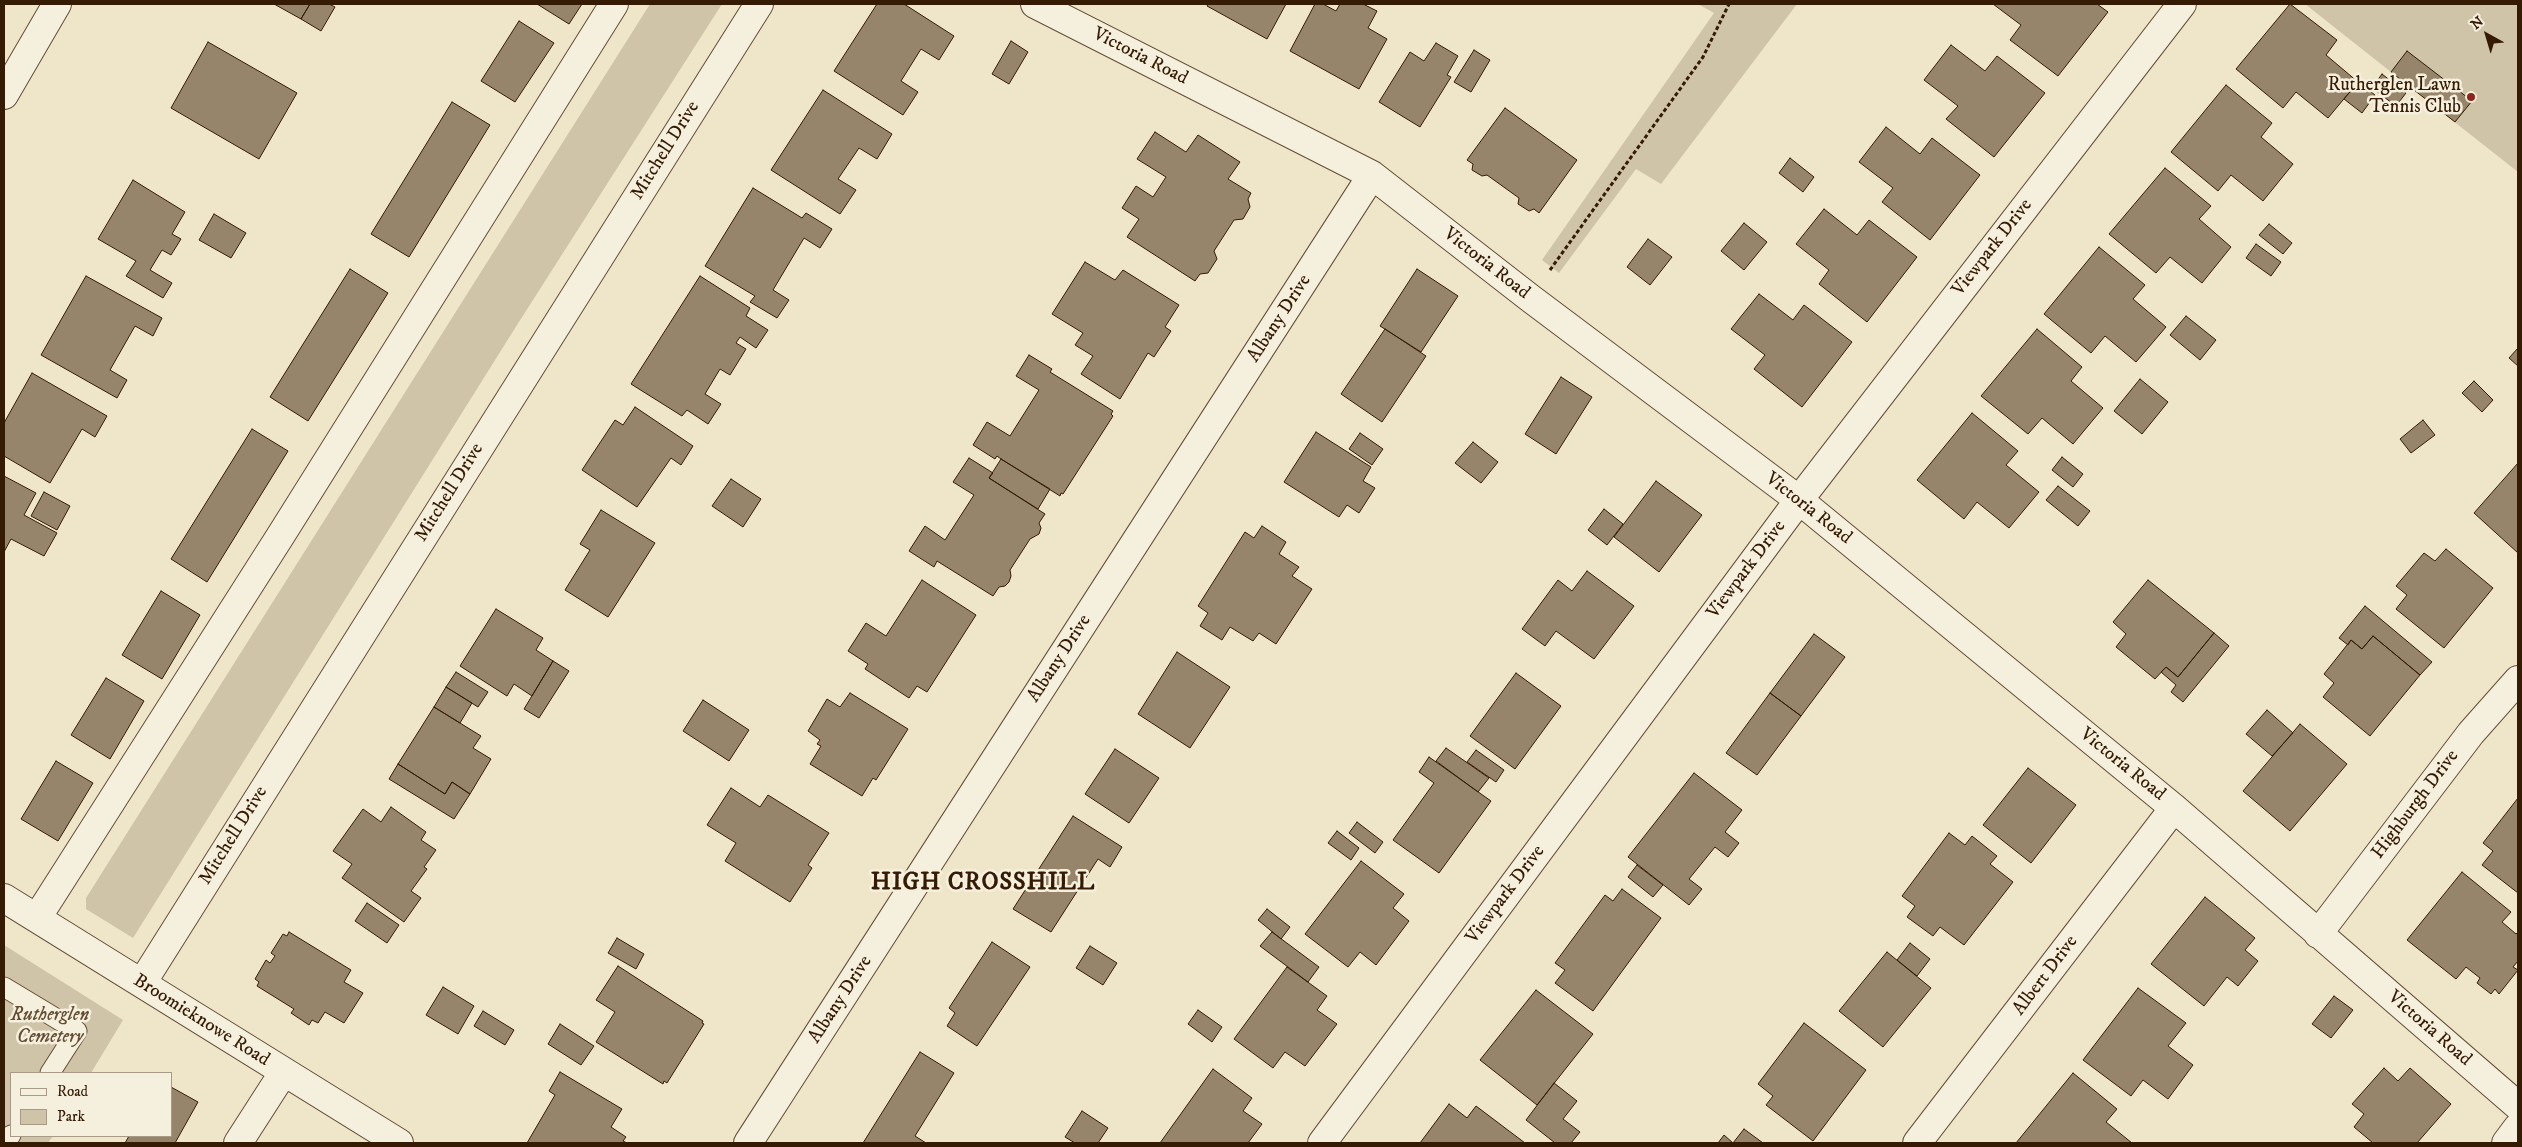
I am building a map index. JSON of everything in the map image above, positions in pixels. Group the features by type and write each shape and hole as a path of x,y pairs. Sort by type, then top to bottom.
{"street":[{"path":"4,95 57,4"},
{"path":"37,918 281,535 614,4"},
{"name":"Mitchell Drive","path":"142,983 759,4"},
{"name":"Victoria Road","path":"1035,4 1372,175 1530,298 1799,500 2174,808 2518,1106"},
{"name":"Viewpark Drive","path":"1322,1143 1799,500 2182,4"},
{"name":"Albany Drive","path":"748,1143 1372,175"},
{"name":"Highburgh Drive","path":"2318,934 2471,733 2518,680"},
{"name":"Albert Drive","path":"1917,1143 2174,808"},
{"name":"Broomieknowe Road","path":"4,898 283,1073 399,1143"},
{"path":"238,1143 283,1073"},
{"path":"2506,1143 2518,1127"}],"lane":[{"path":"4,987 77,1031 51,1072"}],"path":[{"path":"1530,298 1703,57 1730,4"}],"green space":[{"path":"650,4 722,4 517,325 133,938 86,909 86,898"},
{"path":"1698,4 1797,4 1661,184 1636,169 1559,273 1542,260 1714,13"},
{"name":"Rutherglen Lawn Tennis Club","path":"2305,4 2518,4 2518,172 2391,72"},
{"name":"Rutherglen Cemetery","path":"4,945 123,1020 92,1072 10,1072 10,1137 52,1137 48,1143 4,1143"}],"building":[{"path":"274,4 310,4 301,19"},
{"path":"310,4 329,4 335,7 321,31 301,19"},
{"path":"537,4 582,4 569,24"},
{"path":"877,4 904,4 954,36 939,60 921,49 901,81 918,92 903,115 834,71"},
{"path":"1208,4 1286,4 1267,39 1207,6"},
{"path":"1315,4 1323,4 1336,11 1340,4 1363,4 1377,11 1368,28 1387,39 1359,89 1290,51"},
{"path":"1993,4 2097,4 2108,12 2058,76 2010,40 2021,25"},
{"path":"2290,4 2337,40 2326,55 2358,82 2328,118 2296,92 2283,108 2236,69"},
{"path":"519,21 554,43 515,102 481,81"},
{"path":"1011,41 1028,52 1009,84 992,74"},
{"path":"208,42 297,93 259,159 171,108"},
{"path":"1436,43 1458,56 1447,75 1451,77 1420,127 1379,102 1410,52 1424,61"},
{"path":"1951,45 1985,71 1997,56 2045,93 1994,157 1946,119 1958,106 1924,80"},
{"path":"1474,50 1490,60 1471,92 1454,82"},
{"path":"2407,51 2472,101 2455,122 2391,72"},
{"path":"2382,74 2406,93 2396,106 2372,88"},
{"path":"2358,82 2375,95 2362,113 2344,99"},
{"path":"2226,85 2272,123 2261,137 2293,164 2263,201 2231,175 2218,191 2171,152"},
{"path":"823,90 892,134 877,159 859,148 838,179 856,190 840,214 771,170"},
{"path":"452,102 490,125 409,257 371,234"},
{"path":"1505,108 1577,160 1539,213 1534,209 1529,211 1518,204 1519,198 1487,175 1482,176 1472,170 1473,164 1467,160"},
{"path":"1886,127 1920,154 1932,138 1980,175 1930,240 1882,202 1893,188 1859,162"},
{"path":"1155,132 1186,152 1198,135 1240,162 1228,179 1251,193 1248,199 1250,207 1243,219 1234,220 1214,251 1217,259 1208,273 1200,274 1195,281 1127,237 1139,219 1122,208 1136,186 1153,197 1166,177 1137,159"},
{"path":"1790,158 1814,177 1803,192 1779,173"},
{"path":"2165,168 2211,206 2199,219 2231,247 2202,283 2170,257 2156,273 2109,234"},
{"path":"133,180 185,212 172,234 181,239 171,255 162,250 150,270 172,283 163,298 126,276 136,261 98,239"},
{"path":"753,188 802,218 806,213 832,229 820,248 804,238 773,290 789,300 777,318 750,302 755,296 705,266"},
{"path":"1824,209 1857,235 1869,220 1917,257 1867,322 1819,284 1829,270 1796,244"},
{"path":"214,214 246,233 231,258 199,240"},
{"path":"1744,223 1767,242 1744,270 1721,251"},
{"path":"2269,224 2292,243 2283,254 2259,235"},
{"path":"1648,239 1672,257 1650,285 1627,267"},
{"path":"2256,244 2281,262 2271,276 2246,258"},
{"path":"2099,247 2145,285 2133,299 2166,327 2136,362 2105,336 2091,353 2044,314"},
{"path":"1085,262 1115,280 1123,270 1179,305 1165,327 1171,331 1154,357 1148,353 1120,399 1081,374 1093,356 1075,345 1083,333 1052,314"},
{"path":"350,269 388,293 308,421 270,397"},
{"path":"1417,269 1458,296 1421,352 1380,326"},
{"path":"86,276 162,318 153,336 135,326 110,370 127,380 117,398 41,355"},
{"path":"700,276 750,308 746,316 768,330 756,348 740,337 736,343 746,349 730,375 720,369 705,394 721,404 708,424 687,410 682,416 631,384"},
{"path":"1759,294 1793,320 1804,305 1852,342 1802,407 1754,369 1765,355 1731,329"},
{"path":"2186,316 2216,340 2200,360 2170,335"},
{"path":"1385,329 1426,356 1382,422 1341,394"},
{"path":"2037,329 2082,367 2071,381 2103,408 2073,444 2042,418 2028,434 1981,396"},
{"path":"2518,348 2518,366 2509,358"},
{"path":"1029,355 1052,369 1050,372 1113,411 1111,414 1113,416 1060,496 997,456 995,459 973,445 987,422 1010,436 1039,390 1016,376"},
{"path":"32,373 107,416 95,437 82,429 50,483 4,456 4,423"},
{"path":"1561,377 1592,397 1556,454 1525,434"},
{"path":"2140,379 2168,402 2142,434 2114,411"},
{"path":"2474,381 2493,400 2482,412 2462,393"},
{"path":"635,407 693,446 681,465 671,458 637,507 582,470 615,420 623,425"},
{"path":"1972,413 2018,451 2006,465 2039,492 2009,528 1977,502 1964,519 1917,480"},
{"path":"2423,420 2435,435 2411,453 2400,439"},
{"path":"252,429 288,451 207,582 171,559"},
{"path":"1316,432 1371,467 1363,481 1375,488 1359,513 1347,505 1339,517 1284,482"},
{"path":"1360,433 1383,449 1372,465 1349,449"},
{"path":"1473,442 1498,462 1481,483 1455,463"},
{"path":"2062,457 2083,474 2073,487 2052,470"},
{"path":"969,458 993,473 989,478 1045,514 1039,523 1041,528 1039,534 1030,539 1010,570 1009,582 1005,586 999,587 993,596 937,561 934,567 909,551 925,526 945,540 974,495 953,482"},
{"path":"1001,459 1050,489 1038,509 989,478"},
{"path":"2518,463 2518,553 2474,513"},
{"path":"4,476 36,493 24,515 57,533 44,556 11,539 4,552"},
{"path":"731,479 761,499 743,527 712,506"},
{"path":"1656,481 1702,515 1659,572 1614,537"},
{"path":"2058,486 2090,511 2078,526 2046,500"},
{"path":"44,492 70,506 57,530 31,516"},
{"path":"1604,509 1623,524 1607,545 1588,530"},
{"path":"601,510 655,543 608,617 565,590 590,550 580,544"},
{"path":"1262,526 1286,542 1279,554 1299,567 1292,576 1312,589 1276,644 1259,633 1253,641 1230,627 1222,640 1200,626 1208,613 1198,606 1245,532 1254,538"},
{"path":"2446,549 2493,588 2444,648 2396,609 2407,595 2396,586 2424,553 2435,561"},
{"path":"1587,571 1634,606 1594,659 1556,631 1545,646 1522,629 1558,580 1572,591"},
{"path":"922,580 976,615 927,692 917,686 909,698 865,669 868,664 848,651 866,623 886,636"},
{"path":"2148,580 2214,633 2178,677 2166,667 2155,679 2116,647 2126,634 2113,622"},
{"path":"161,591 200,615 162,679 122,655"},
{"path":"2365,606 2432,662 2420,675 2373,636 2362,649 2351,640 2348,645 2339,638"},
{"path":"496,609 543,638 536,650 553,661 532,696 514,684 507,696 460,666"},
{"path":"2214,633 2229,646 2183,702 2171,692 2176,685 2161,672 2166,667 2178,677"},
{"path":"1814,634 1845,657 1801,716 1770,693"},
{"path":"2373,636 2420,675 2370,736 2323,697 2334,683 2324,674 2351,640 2362,649"},
{"path":"1177,652 1230,687 1190,748 1138,714"},
{"path":"553,661 569,671 539,718 524,709"},
{"path":"456,672 488,692 478,707 446,687"},
{"path":"1516,673 1561,706 1515,769 1470,736"},
{"path":"106,678 144,701 110,759 71,735"},
{"path":"446,687 472,703 460,723 434,707"},
{"path":"850,693 908,729 876,780 873,778 862,796 810,764 821,746 817,744 820,740 808,731 827,699 840,707"},
{"path":"1770,693 1801,716 1757,775 1726,753"},
{"path":"703,700 749,730 729,761 683,731"},
{"path":"434,707 481,736 473,748 491,759 470,794 452,782 445,794 398,764"},
{"path":"2267,710 2293,733 2272,756 2246,734"},
{"path":"2300,724 2347,764 2290,831 2243,791"},
{"path":"1446,748 1489,778 1478,792 1436,761"},
{"path":"1115,749 1159,778 1129,823 1085,794"},
{"path":"1476,750 1504,770 1496,782 1467,762"},
{"path":"1429,757 1491,801 1439,873 1393,840 1434,783 1419,772"},
{"path":"56,761 93,783 58,841 21,819"},
{"path":"398,764 445,794 452,782 470,794 454,819 389,779"},
{"path":"2028,768 2076,805 2031,863 1983,825"},
{"path":"1694,773 1742,810 1725,832 1739,843 1728,857 1715,847 1689,879 1702,889 1689,905 1628,857"},
{"path":"731,788 760,807 768,795 829,833 808,865 812,868 790,902 725,861 736,843 707,825"},
{"path":"2518,798 2518,893 2482,865 2493,851 2483,843"},
{"path":"391,807 426,832 421,840 436,850 424,867 427,869 411,891 421,898 404,922 342,878 352,864 333,851 363,809 381,822"},
{"path":"1073,816 1122,847 1110,867 1098,859 1051,932 1013,909"},
{"path":"1357,822 1383,842 1375,853 1349,833"},
{"path":"1337,831 1359,848 1351,860 1328,843"},
{"path":"1949,833 1965,845 1972,836 1997,856 1990,864 2013,882 1964,945 1940,927 1933,936 1907,917 1915,906 1902,896"},
{"path":"1361,861 1404,894 1393,908 1409,921 1376,965 1360,952 1348,967 1305,934"},
{"path":"1637,865 1663,885 1653,897 1628,877"},
{"path":"2462,872 2511,912 2502,922 2516,934 2518,932 2518,961 2513,967 2518,970 2499,994 2495,989 2491,994 2477,983 2480,978 2466,967 2456,979 2407,940"},
{"path":"1622,889 1661,918 1593,1011 1555,983 1565,970 1555,963 1605,895 1613,901"},
{"path":"2205,897 2255,938 2245,950 2258,961 2238,986 2227,977 2204,1006 2151,964"},
{"path":"367,903 399,925 387,943 355,921"},
{"path":"1267,909 1290,927 1281,939 1258,920"},
{"path":"289,932 351,970 344,982 363,993 344,1023 325,1012 318,1023 312,1020 309,1025 291,1013 294,1009 257,986 259,982 255,979 266,960 270,963 275,956 271,953 283,934 287,936"},
{"path":"1272,932 1319,967 1308,982 1260,946"},
{"path":"617,938 644,954 636,969 608,953"},
{"path":"992,942 1030,967 977,1046 947,1026 955,1013 949,1008"},
{"path":"1910,943 1930,959 1917,976 1897,960"},
{"path":"1090,946 1117,963 1103,985 1076,968"},
{"path":"1887,952 1931,988 1883,1047 1839,1011"},
{"path":"618,966 703,1021 702,1023 704,1024 667,1083 664,1081 663,1084 596,1042 615,1012 596,1000"},
{"path":"1287,967 1327,996 1317,1010 1337,1024 1305,1066 1285,1052 1273,1068 1234,1039"},
{"path":"443,987 474,1006 458,1034 426,1015"},
{"path":"2138,988 2186,1023 2168,1046 2193,1065 2168,1099 2143,1080 2131,1096 2083,1060"},
{"path":"1536,990 1593,1034 1537,1105 1480,1060"},
{"path":"2334,996 2353,1010 2331,1038 2312,1024"},
{"path":"1198,1010 1222,1027 1212,1042 1188,1024"},
{"path":"483,1011 514,1030 505,1045 474,1026"},
{"path":"1804,1023 1866,1070 1813,1141 1766,1105 1773,1096 1758,1084"},
{"path":"560,1024 594,1046 581,1065 548,1044"},
{"path":"920,1052 954,1073 915,1136 926,1143 863,1143"},
{"path":"2384,1068 2398,1081 2410,1068 2451,1104 2417,1143 2373,1143 2354,1127 2364,1114 2352,1104"},
{"path":"1213,1069 1252,1098 1243,1111 1262,1124 1248,1143 1160,1143"},
{"path":"560,1072 622,1109 611,1127 626,1137 623,1141 627,1143 527,1143 555,1095 549,1091"},
{"path":"2073,1073 2117,1109 2106,1122 2132,1143 2016,1143"},
{"path":"1554,1083 1577,1101 1563,1119 1580,1132 1571,1143 1555,1143 1526,1120"},
{"path":"172,1088 198,1102 175,1143 125,1143 128,1137 172,1137"},
{"path":"1449,1104 1467,1118 1476,1106 1525,1143 1420,1143"},
{"path":"1082,1111 1108,1128 1098,1143 1075,1143 1065,1137"},
{"path":"1744,1129 1763,1143 1733,1143"},
{"path":"1724,1135 1733,1143 1718,1143"}],"place":[{"name":"Rutherglen Lawn Tennis Club","path":"2471,97"}],"district":[{"name":"HIGH CROSSHILL","path":"983,884"}]}
